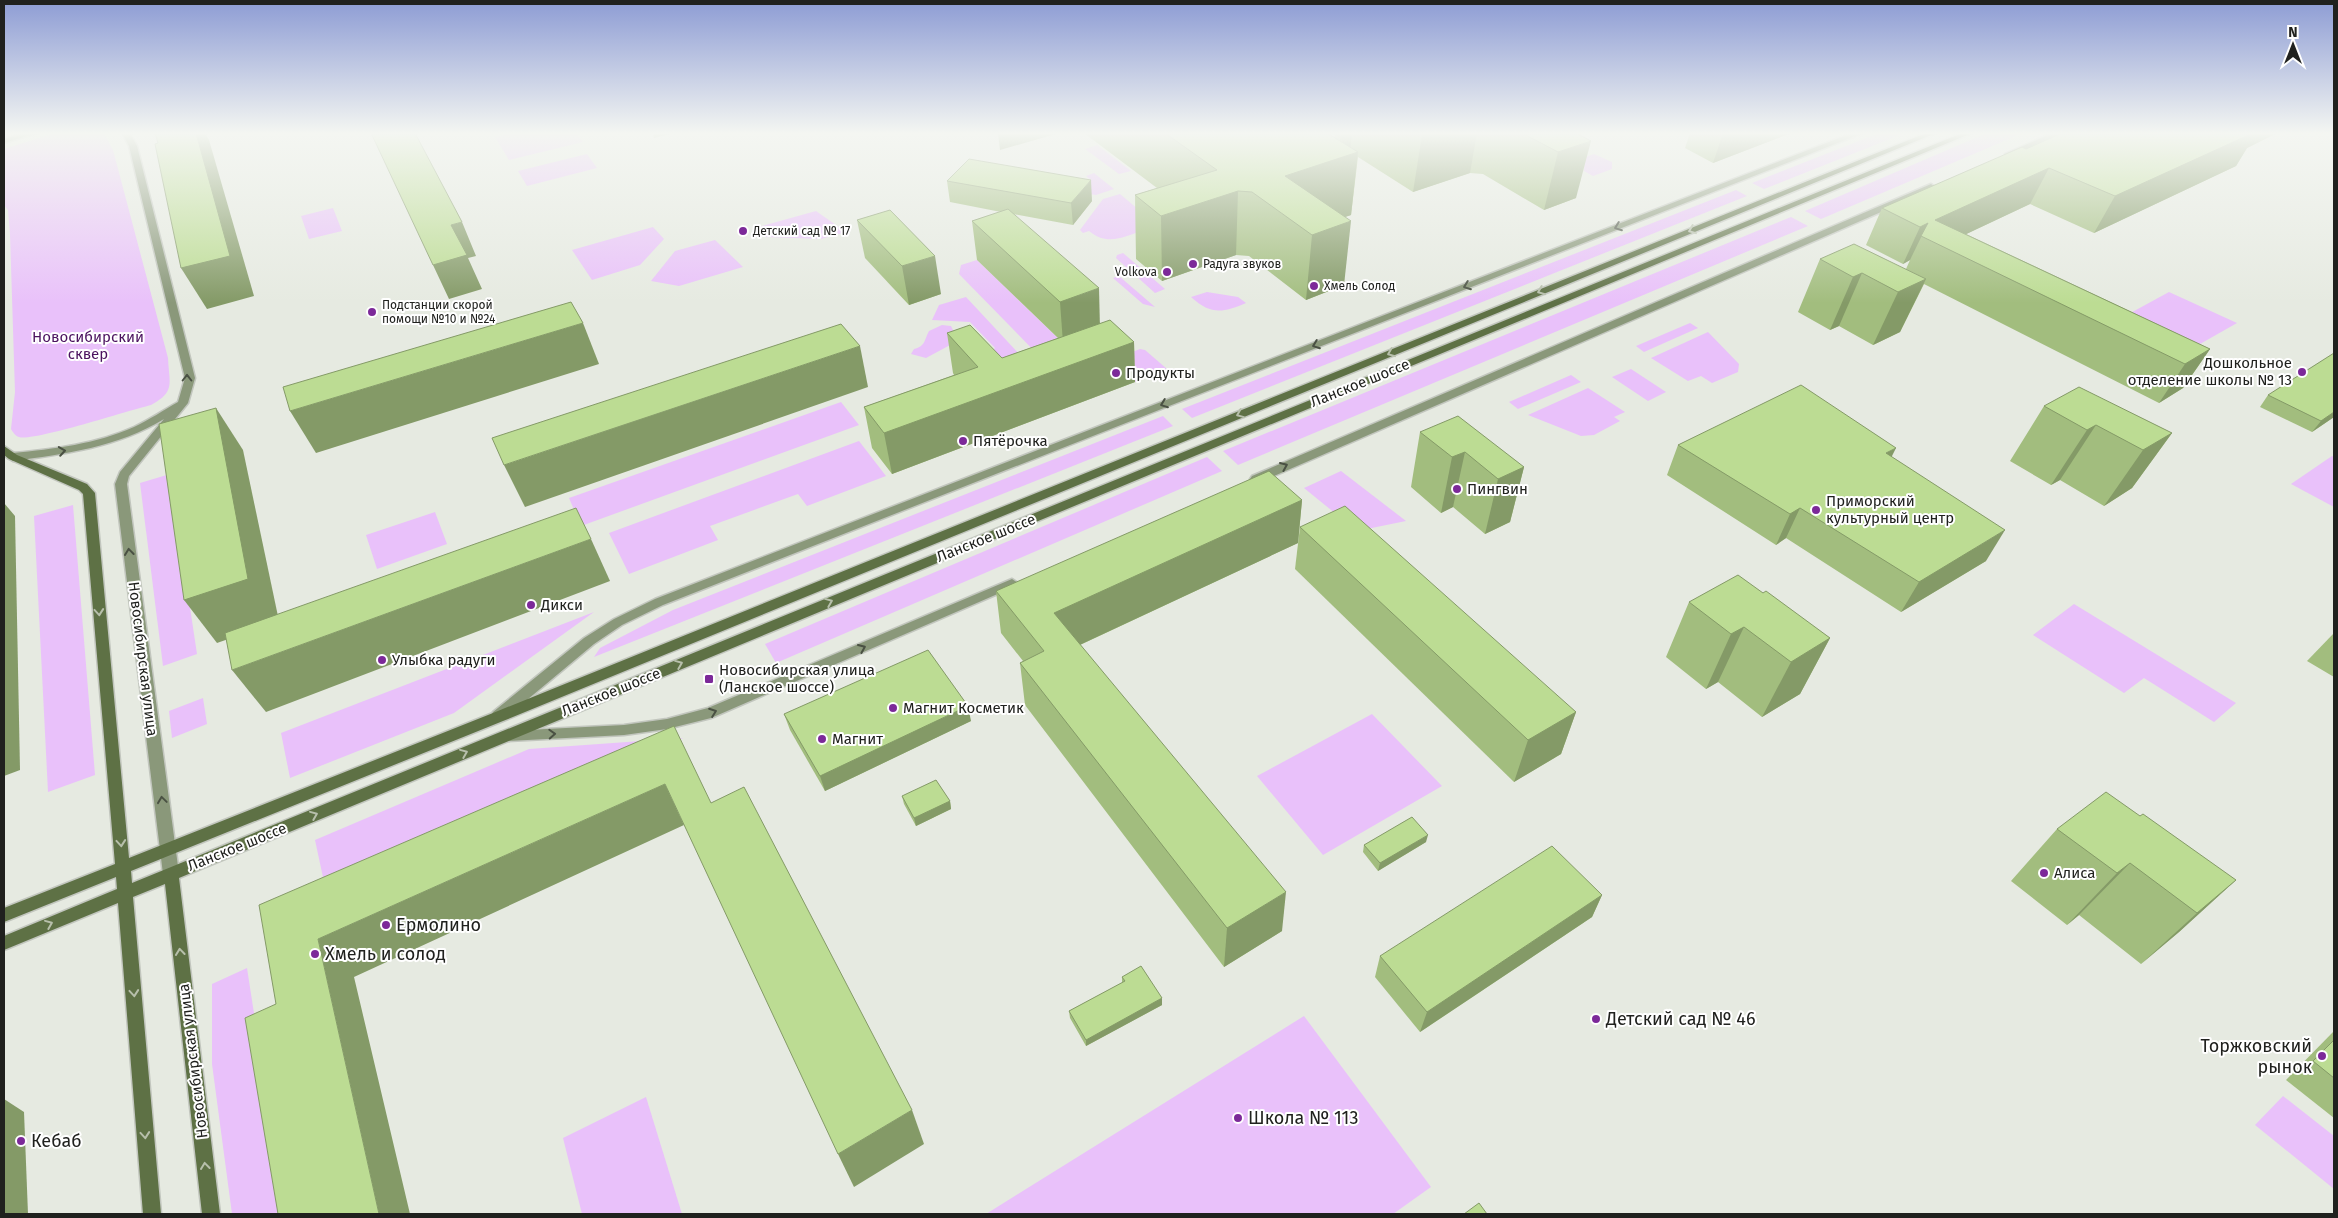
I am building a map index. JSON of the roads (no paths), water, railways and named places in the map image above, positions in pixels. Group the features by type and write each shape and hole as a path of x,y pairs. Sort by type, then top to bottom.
{"main road":[{"name":"Ланское шоссе","path":"4,915 498,717 1792,190"},
{"name":"Ланское шоссе","path":"4,943 1830,190"},
{"path":"8,453 83,487 88,493 123,866 152,1214"},
{"name":"Новосибирская улица","path":"171,874 211,1214"}],"street":[{"name":"Новосибирская улица","path":"143,190 190,378 184,403 124,475 120,484 171,874"},
{"path":"498,717 589,641 618,622 658,602 1713,190"},
{"path":"1247,482 1924,190"},
{"path":"8,453 66,450 107,440 137,430 184,403"},
{"path":"504,737 624,730 668,724 711,713 1025,578"}],"place":[{"name":"Детский сад № 17","path":"743,231"},
{"name":"Радуга звуков","path":"1193,264"},
{"name":"Volkova","path":"1167,272"},
{"name":"Хмель Солод","path":"1314,286"},
{"name":"Подстанции скорой помощи №10 и №24","path":"372,312"},
{"name":"Дошкольное отделение школы № 13","path":"2302,372"},
{"name":"Продукты","path":"1116,373"},
{"name":"Пятёрочка","path":"963,441"},
{"name":"Пингвин","path":"1457,489"},
{"name":"Приморский культурный центр","path":"1816,510"},
{"name":"Дикси","path":"531,605"},
{"name":"Улыбка радуги","path":"382,660"},
{"name":"Новосибирская улица (Ланское шоссе)","path":"709,679"},
{"name":"Магнит Косметик","path":"893,708"},
{"name":"Магнит","path":"822,739"},
{"name":"Алиса","path":"2044,873"},
{"name":"Ермолино","path":"386,925"},
{"name":"Хмель и солод","path":"315,954"},
{"name":"Детский сад № 46","path":"1596,1019"},
{"name":"Торжковский рынок","path":"2322,1056"},
{"name":"Школа № 113","path":"1238,1118"},
{"name":"Кебаб","path":"21,1141"}],"park label":[{"name":"Новосибирский сквер","path":"88,346"}]}
